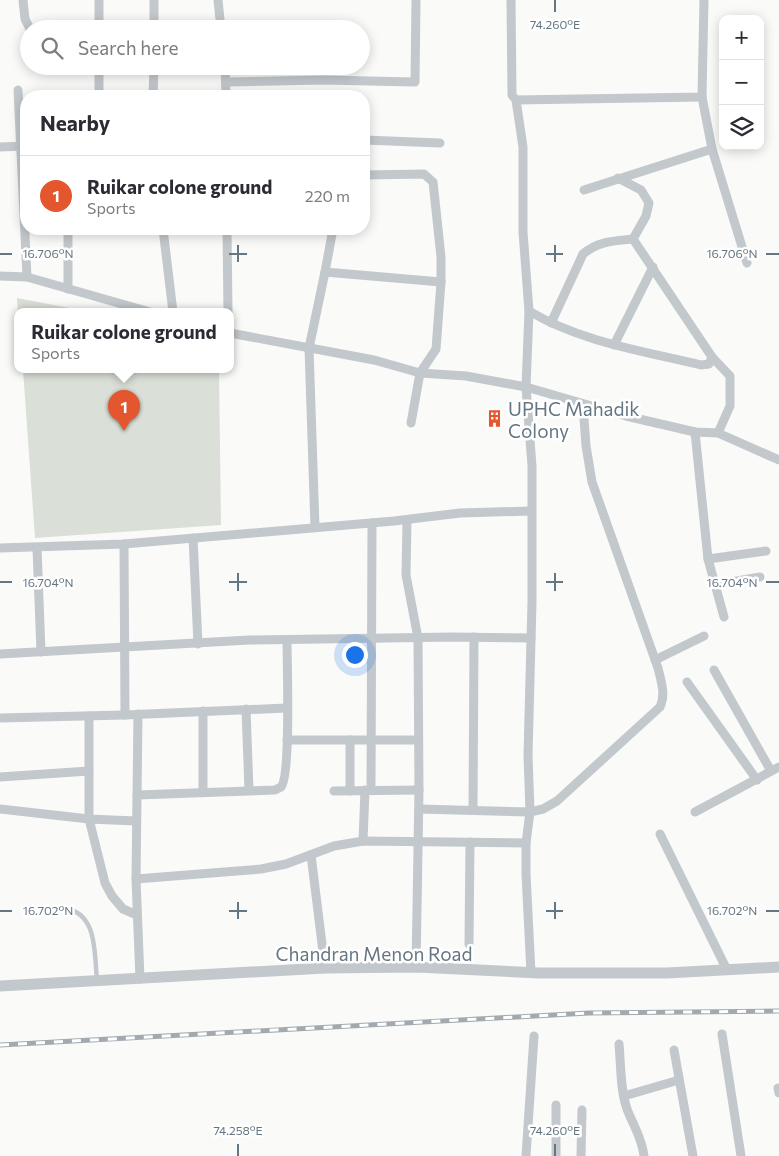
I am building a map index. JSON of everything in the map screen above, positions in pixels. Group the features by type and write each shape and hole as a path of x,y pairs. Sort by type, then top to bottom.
{"street":[{"path":"23,0 26,20"},
{"path":"99,0 99,20"},
{"path":"154,0 154,20"},
{"path":"218,0 220,20"},
{"path":"226,82 323,80 415,82 416,0"},
{"path":"512,0 512,95 516,100 523,147 523,232 529,311 526,387 532,466 530,812 526,843 526,918 531,973"},
{"path":"704,0 702,97 712,149 748,263"},
{"path":"99,75 99,90"},
{"path":"153,90 154,75"},
{"path":"225,75 226,90"},
{"path":"18,90 20,113"},
{"path":"516,100 702,97"},
{"path":"370,140 440,143"},
{"path":"0,147 20,147"},
{"path":"584,190 712,149"},
{"path":"370,175 424,174 433,182 441,257 436,349 420,373 411,423"},
{"path":"618,178 641,190 649,203 646,216 632,239"},
{"path":"26,235 27,277"},
{"path":"68,235 68,289"},
{"path":"164,235 173,308"},
{"path":"227,235 228,308"},
{"path":"316,527 309,348 332,235"},
{"path":"550,323 583,254 592,246 606,241 632,239"},
{"path":"632,239 653,267 712,357 730,376 730,406 718,433"},
{"path":"614,345 653,267"},
{"path":"325,272 441,282"},
{"path":"0,276 27,277 136,308"},
{"path":"529,311 550,323 614,345 701,365 709,364 712,357"},
{"path":"234,334 374,360 420,373 466,376 526,387 582,405 695,432 718,433 779,460"},
{"path":"419,808 530,812 543,809 557,801 660,707 664,691 655,660 592,482 582,405"},
{"path":"695,432 708,559 724,617"},
{"path":"0,548 124,544 407,520 460,513 531,511"},
{"path":"407,520 406,575 418,638 419,840 416,967"},
{"path":"363,841 371,740 372,523"},
{"path":"193,538 198,644"},
{"path":"124,544 125,715"},
{"path":"37,548 41,652"},
{"path":"708,559 766,551"},
{"path":"714,585 760,577"},
{"path":"655,660 704,636"},
{"path":"473,810 474,637"},
{"path":"0,654 287,640 531,638"},
{"path":"137,795 275,790 284,784 287,740 287,640"},
{"path":"695,812 775,769 714,670"},
{"path":"687,682 757,780"},
{"path":"0,718 286,708"},
{"path":"246,709 249,790"},
{"path":"203,711 203,792"},
{"path":"138,714 136,879 140,978"},
{"path":"89,716 89,819 105,883 112,896 123,908 137,915"},
{"path":"287,740 418,740"},
{"path":"350,740 350,791"},
{"path":"0,777 89,771"},
{"path":"334,791 419,790"},
{"path":"0,809 89,819 136,821"},
{"path":"660,834 727,970"},
{"path":"136,879 262,870 312,855 334,846 363,841 419,840 526,843"},
{"path":"469,944 470,842"},
{"path":"312,855 325,968"},
{"name":"Chandran Menon Road","path":"0,986 325,968 416,967 531,973 779,968"},
{"path":"722,1034 741,1156"},
{"path":"526,1156 534,1036"},
{"path":"619,1044 624,1096 628,1110 639,1133 644,1156"},
{"path":"674,1050 693,1156"},
{"path":"624,1096 679,1080"},
{"path":"778,1088 779,1093"},
{"path":"556,1106 556,1156"},
{"path":"581,1156 582,1110"}],"lane":[{"path":"24,908 64,908 86,919 92,932 97,981"}],"shaded area":[{"path":"17,298 69,308 18,308"},
{"path":"23,373 219,373 221,525 35,538"}],"railway":[{"path":"0,1045 589,1013 779,1011"}],"place":[{"name":"UPHC Mahadik Colony","path":"494,419"},
{"name":"Ruikar colone ground","path":"124,431"}]}
